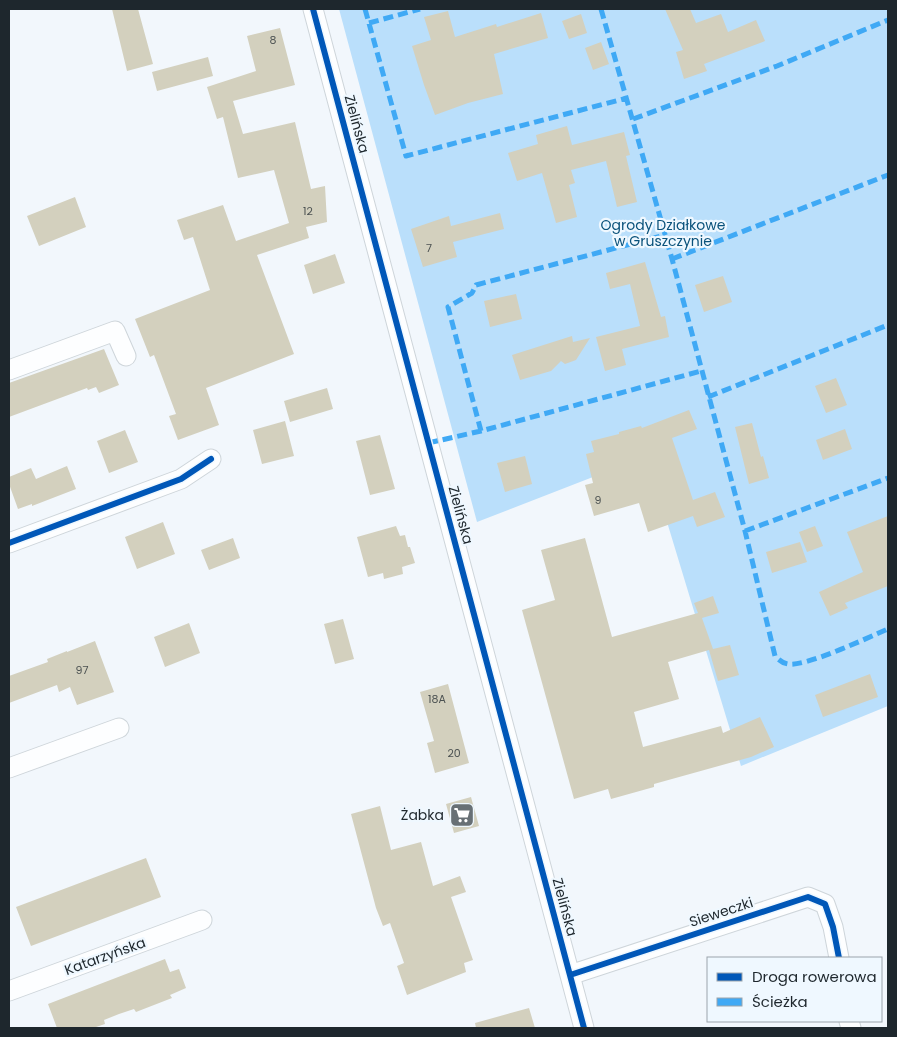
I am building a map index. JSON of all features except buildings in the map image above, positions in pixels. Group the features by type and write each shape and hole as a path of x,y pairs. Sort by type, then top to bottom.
{"street":[{"name":"Zielińska","path":"313,9 584,1028"},
{"path":"9,370 115,331 126,356"},
{"path":"9,543 182,479 211,459"},
{"path":"9,768 119,728"},
{"name":"Sieweczki","path":"570,975 808,897 825,904 833,927 839,957"},
{"name":"Katarzyńska","path":"9,991 202,920"}],"green space":[{"name":"Ogrody Działkowe w Gruszczynie","path":"339,9 888,9 888,706 741,766 647,456 477,522"}],"marked path":[{"path":"365,9 406,156 627,98"},
{"path":"369,23 420,9"},
{"path":"601,9 672,259 745,531 775,656 782,662 797,664 838,651 888,629"},
{"path":"633,119 777,66 888,20"},
{"path":"672,259 888,175"},
{"path":"481,431 448,307 472,293 476,285 665,235"},
{"path":"708,397 888,325"},
{"path":"428,443 481,431 701,371"},
{"path":"745,531 888,478"}],"cycle path":[{"path":"313,9 584,1028"},
{"path":"9,543 181,479 211,459"},
{"path":"570,975 808,897 825,904 833,927 839,957"}],"place":[{"name":"Żabka","path":"462,815"}]}
